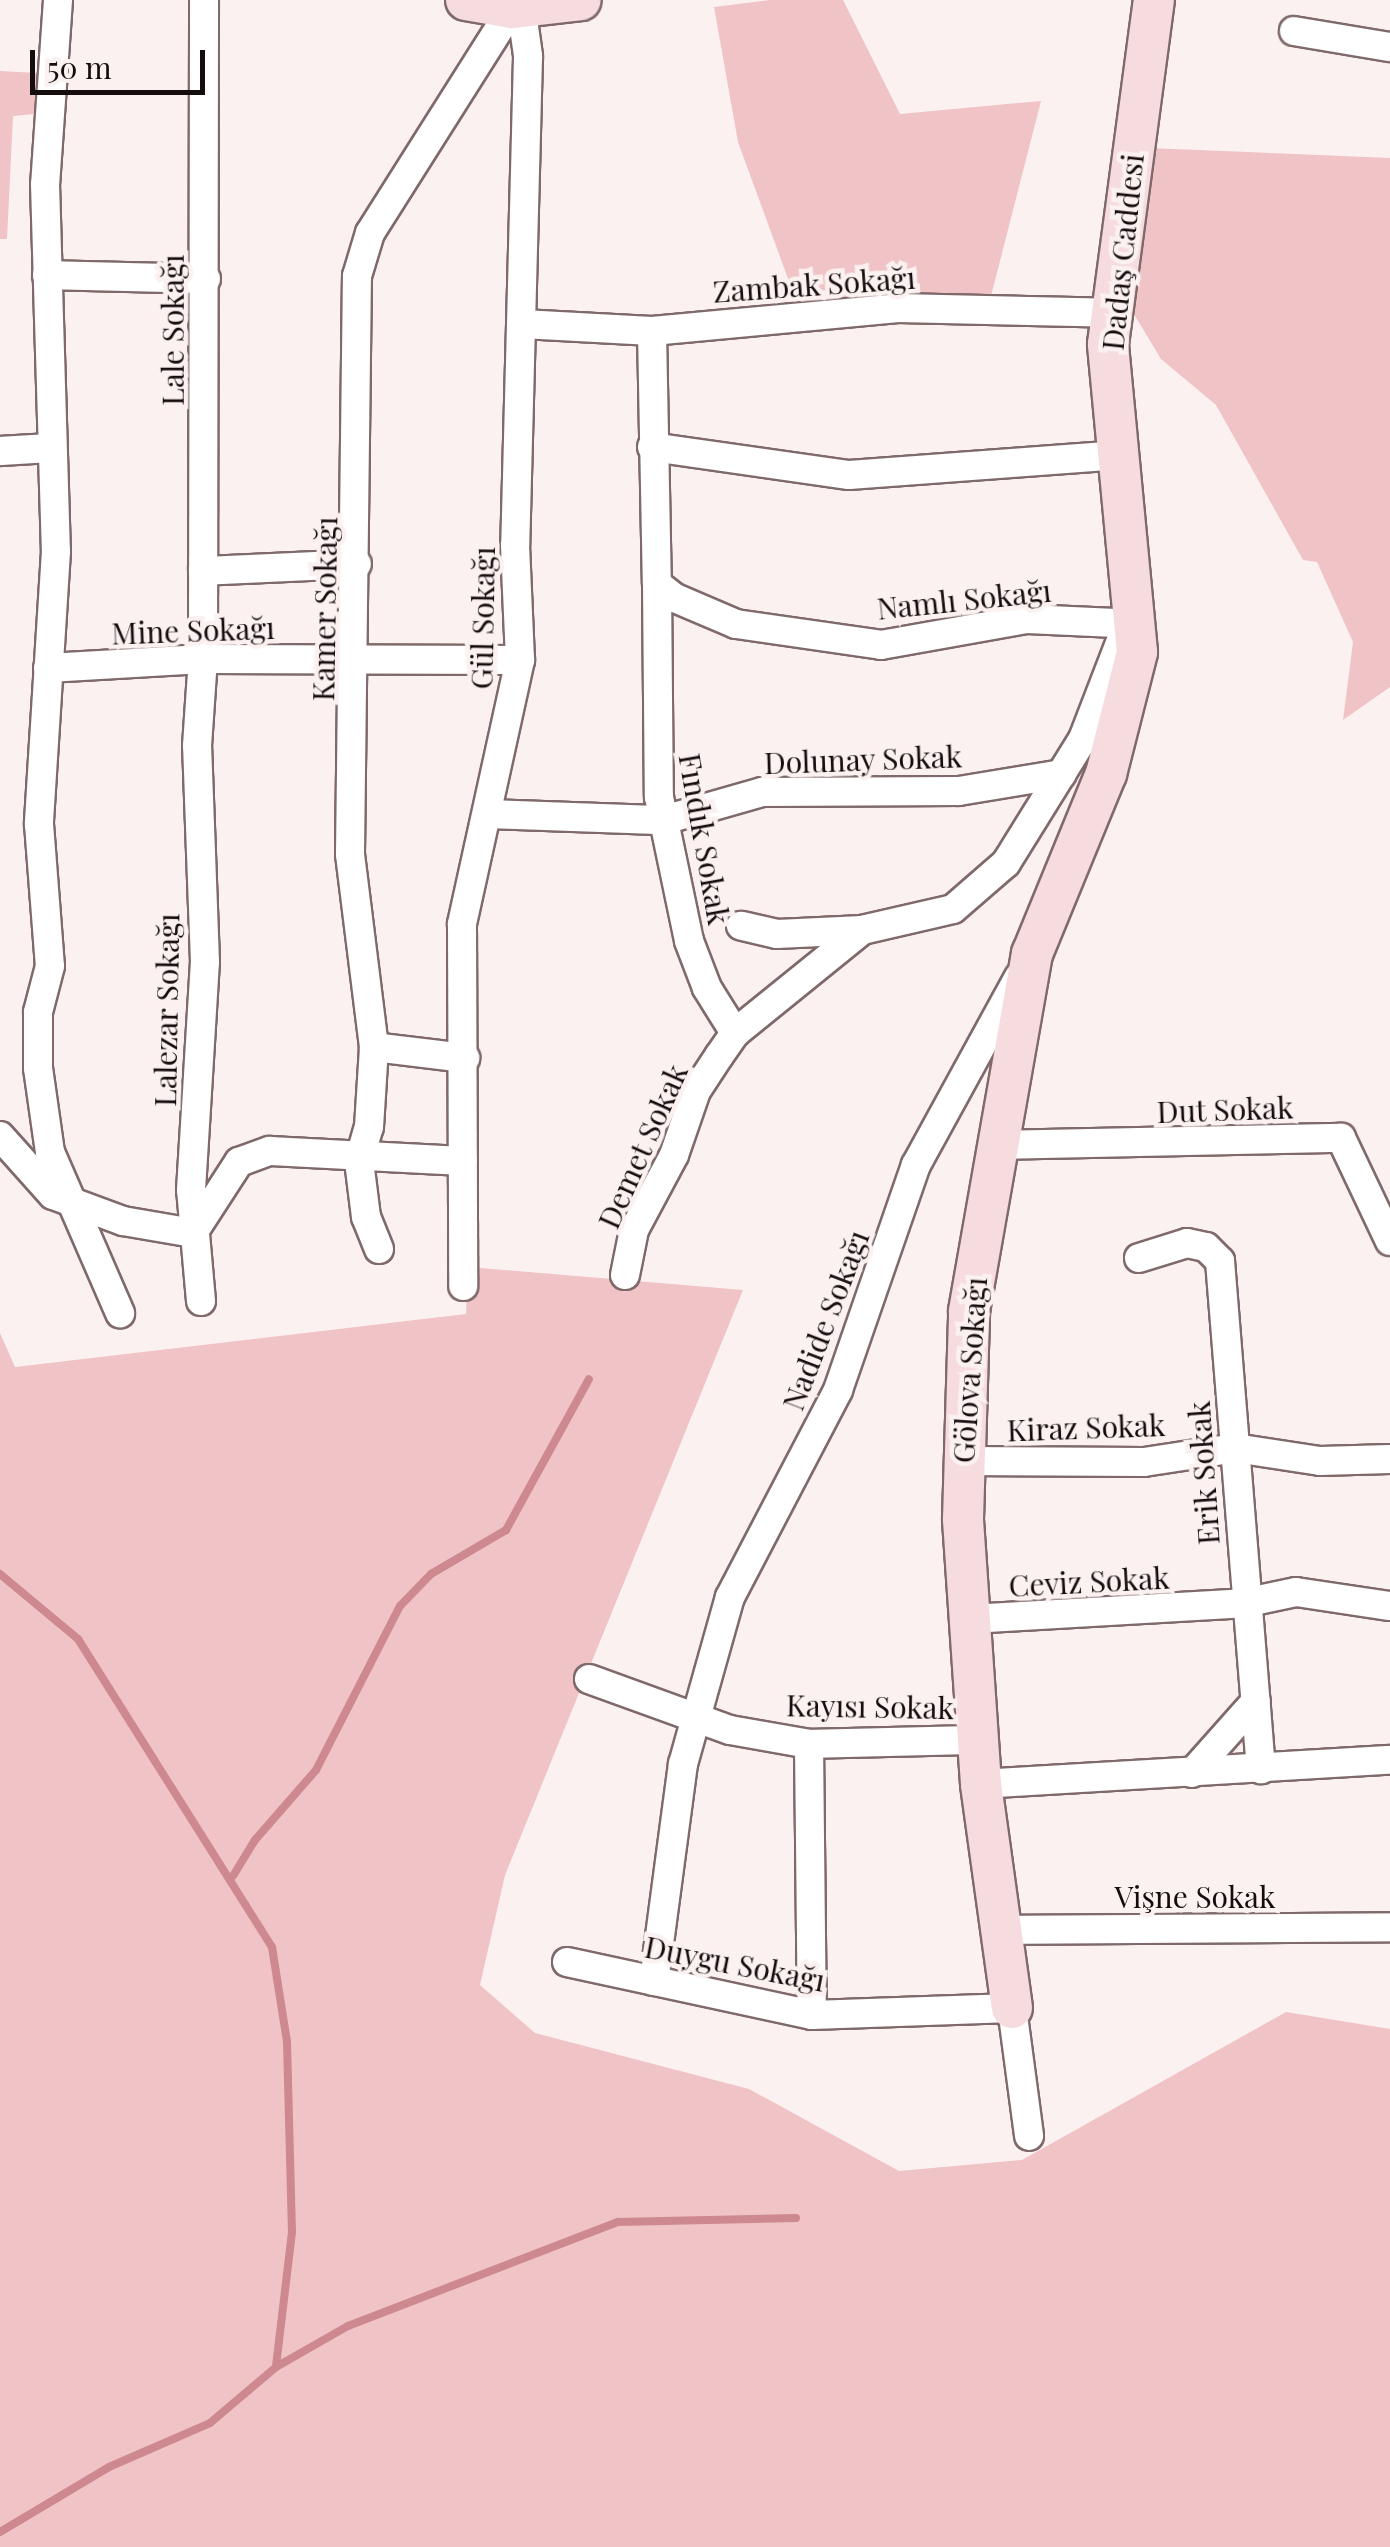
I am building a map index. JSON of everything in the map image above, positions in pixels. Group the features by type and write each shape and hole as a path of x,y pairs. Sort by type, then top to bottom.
{"street":[{"name":"Lale Sokağı","path":"203,659 204,0"},
{"path":"466,0 512,8 581,0"},
{"name":"Dadaş Caddesi","path":"862,930 953,909 974,897 1006,863 1062,774 1132,624 1110,313 1154,0"},
{"path":"51,1 47,120 49,448 56,551 38,824 50,966 38,1012 38,1068 50,1152 120,1313"},
{"name":"Gül Sokağı","path":"463,1286 462,924 520,660 515,545 528,56 524,27 512,8"},
{"name":"Kamer Sokağı","path":"379,1249 368,1227 358,1160 369,1127 374,1047 350,854 356,659 357,276 370,233 512,8"},
{"path":"1294,30 1390,47"},
{"path":"48,274 206,279"},
{"name":"Zambak Sokağı","path":"522,324 652,331 792,313 898,308 1110,313"},
{"path":"652,331 657,584"},
{"path":"0,451 49,448"},
{"path":"652,448 849,475 1120,455"},
{"path":"203,571 357,564"},
{"name":"Namlı Sokağı","path":"657,584 675,598 736,624 881,644 1027,619 1132,624"},
{"name":"Fındık Sokak","path":"657,584 654,693 664,820 690,941 706,988 736,1033"},
{"name":"Gölova Sokağı","path":"1028,2136 981,1784 962,1461 969,1311 1032,954 1106,774 1132,624"},
{"name":"Mine Sokağı","path":"48,668 203,659 520,660"},
{"name":"Lalezar Sokağı","path":"201,1301 193,1233 205,962 197,746 203,659"},
{"name":"Dolunay Sokak","path":"488,814 664,820 762,792 960,791 1062,774"},
{"path":"742,926 777,934 862,930"},
{"name":"Demet Sokak","path":"625,1275 634,1230 674,1155 696,1091 736,1033 862,930"},
{"name":"Nadide Sokağı","path":"654,1981 670,1839 693,1716 730,1597 838,1390 916,1165 1032,954"},
{"path":"374,1047 464,1058"},
{"path":"0,1136 54,1196 123,1221 193,1233 240,1162 296,1149 358,1160 463,1162"},
{"name":"Dut Sokak","path":"996,1145 1342,1138 1390,1241"},
{"name":"Erik Sokak","path":"1139,1258 1188,1243 1206,1246 1220,1262 1244,1603 1262,1769"},
{"name":"Kiraz Sokak","path":"962,1461 1144,1462 1235,1448 1320,1462 1390,1459"},
{"name":"Ceviz Sokak","path":"970,1620 1244,1603 1296,1592 1390,1606"},
{"name":"Kayısı Sokak","path":"589,1679 693,1716 809,1744 978,1740"},
{"path":"1192,1773 1256,1701"},
{"path":"809,1744 812,2015"},
{"path":"981,1784 1390,1760"},
{"name":"Vişne Sokak","path":"1000,1930 1390,1927"},
{"name":"Duygu Sokağı","path":"566,1962 812,2015 1012,2008"}],"shaded area":[{"path":"770,0 843,0 900,114 1041,101 990,300 798,306 738,142 714,7"},
{"path":"0,71 38,73 34,114 13,116 7,239 0,239"},
{"path":"1148,148 1390,158 1390,687 1343,720 1353,642 1317,562 1303,560 1216,405 1161,359 1126,301"},
{"path":"468,1267 743,1290 505,1875 480,1985 535,2033 749,2089 899,2171 1022,2160 1286,2012 1390,2029 1390,2547 0,2547 0,1333 15,1367 466,1314"}],"waterway":[{"path":"233,1876 255,1840 316,1770 400,1606 431,1574 506,1530 589,1379"},
{"path":"0,1574 78,1639 272,1947 287,2042 292,2232 276,2367"},
{"path":"0,2532 109,2467 210,2423 276,2367 348,2326 618,2222 796,2218"}]}
